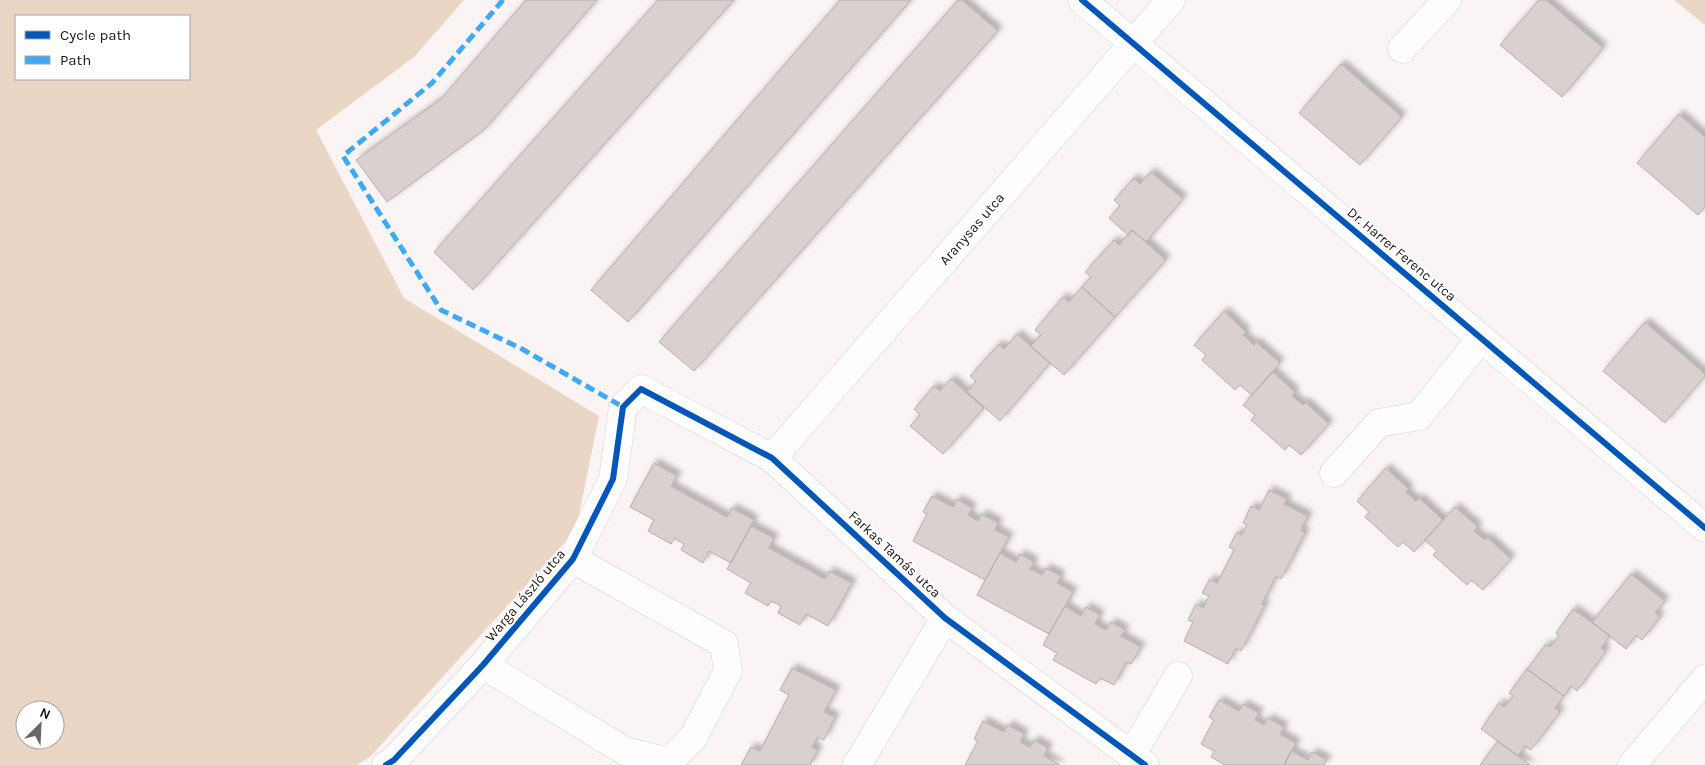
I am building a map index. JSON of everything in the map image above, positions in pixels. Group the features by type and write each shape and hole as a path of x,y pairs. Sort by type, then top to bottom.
{"street":[{"name":"Dr. Harrer Ferenc utca","path":"1082,0 1705,528"},
{"name":"Aranysas utca","path":"772,458 1171,0"},
{"path":"1402,49 1447,0"},
{"path":"1334,473 1379,423 1419,416 1481,338"},
{"name":"Farkas Tamás utca","path":"624,408 641,389 772,458 945,618 1138,760"},
{"name":"Warga László utca","path":"386,765 394,760 482,666 573,559 613,480 624,408"},
{"path":"482,666 625,751 669,762 693,738 728,671 724,644 573,559"},
{"path":"857,765 945,618"},
{"path":"1138,760 1178,676"},
{"path":"1632,765 1705,679"}],"shaded area":[{"path":"0,0 464,0 414,57 316,130 404,298 599,416 576,530 370,757 357,765 0,765"},
{"path":"1674,0 1705,0 1705,25"}],"building":[{"path":"526,0 597,0 484,130 387,202 356,160 441,99"},
{"path":"658,0 734,0 473,290 434,252"},
{"path":"840,0 911,0 628,322 591,290"},
{"path":"958,0 962,0 998,31 694,371 659,342"},
{"path":"1539,0 1546,0 1603,48 1562,97 1500,45"},
{"path":"1341,64 1402,117 1360,165 1299,113"},
{"path":"1679,114 1705,137 1705,207 1698,215 1637,163"},
{"path":"1151,172 1183,199 1146,242 1132,230 1128,235 1109,218 1120,206 1114,200 1134,178 1140,184"},
{"path":"1132,230 1166,260 1115,317 1082,287 1091,277 1085,272 1114,240 1119,245"},
{"path":"1082,287 1115,317 1064,375 1030,346 1041,335 1035,330 1063,297 1069,302"},
{"path":"1224,311 1246,332 1243,335 1254,345 1256,342 1280,363 1252,395 1240,385 1235,390 1202,360 1206,355 1194,345"},
{"path":"1645,322 1705,374 1665,423 1603,371"},
{"path":"1017,334 1050,363 1000,421 967,392 976,381 970,376 999,344 1004,349"},
{"path":"1273,372 1295,392 1292,396 1303,405 1305,402 1329,424 1301,455 1289,445 1285,450 1251,420 1255,415 1243,405"},
{"path":"951,379 984,408 943,454 910,426 920,415 914,409 934,386 940,391"},
{"path":"654,463 677,476 671,486 727,517 732,508 754,520 731,563 709,551 703,563 681,550 684,544 674,538 671,544 648,531 654,520 630,507"},
{"path":"1386,468 1409,489 1406,492 1416,501 1419,498 1443,520 1414,552 1403,542 1398,547 1365,517 1369,512 1357,501"},
{"path":"1269,490 1287,499 1284,504 1308,516 1301,530 1305,533 1281,579 1276,576 1262,604 1265,605 1241,651 1236,648 1228,664 1184,641 1193,622 1188,620 1196,604 1203,608 1209,596 1202,593 1210,579 1217,583 1234,550 1229,547 1237,532 1242,535 1247,525 1243,523 1251,506 1259,510"},
{"path":"932,496 953,507 957,499 972,508 968,515 978,521 982,514 998,523 995,530 1009,537 985,580 913,541 927,514 923,512"},
{"path":"1455,507 1478,527 1474,531 1485,540 1487,537 1511,559 1483,590 1471,580 1467,585 1433,555 1437,551 1425,540"},
{"path":"751,526 774,538 769,548 825,579 829,571 852,583 828,626 806,614 800,625 778,613 781,606 771,601 768,606 745,593 751,583 727,569"},
{"path":"1000,553 1016,562 1020,554 1034,562 1030,569 1042,575 1046,568 1061,576 1057,583 1073,592 1049,634 977,595"},
{"path":"1631,574 1665,601 1655,613 1660,617 1642,640 1636,635 1626,649 1592,622"},
{"path":"1065,606 1081,616 1086,607 1100,615 1095,624 1106,630 1111,622 1125,630 1121,636 1141,647 1131,664 1126,662 1114,685 1100,678 1096,684 1053,660 1057,653 1043,645"},
{"path":"1573,609 1610,636 1601,648 1606,651 1577,691 1571,686 1564,696 1527,669 1546,644 1550,647 1559,636 1556,633"},
{"path":"792,668 836,690 824,712 835,717 824,740 818,737 812,747 818,750 810,765 741,765 751,747 760,751 789,695 780,690"},
{"path":"1527,669 1564,696 1555,708 1560,712 1531,750 1525,746 1518,756 1481,729 1499,703 1504,707 1513,696 1509,693"},
{"path":"1219,700 1239,711 1243,704 1259,713 1255,720 1264,725 1268,718 1284,727 1280,734 1296,743 1284,765 1225,765 1211,757 1214,751 1201,744 1214,720 1209,717"},
{"path":"983,721 1004,732 1008,725 1024,734 1020,742 1030,747 1034,740 1048,748 1044,756 1060,765 965,765 978,741 974,739"},
{"path":"1498,741 1530,765 1480,765"},
{"path":"1291,751 1308,760 1312,752 1327,760 1324,765 1284,765"}],"marked path":[{"path":"503,0 432,83 343,156 441,310 522,349 623,407"}],"cycle path":[{"path":"1082,0 1705,528"},
{"path":"386,765 394,760 483,665 573,559 613,479 623,407 641,389 772,458 945,618 1145,765"}]}
